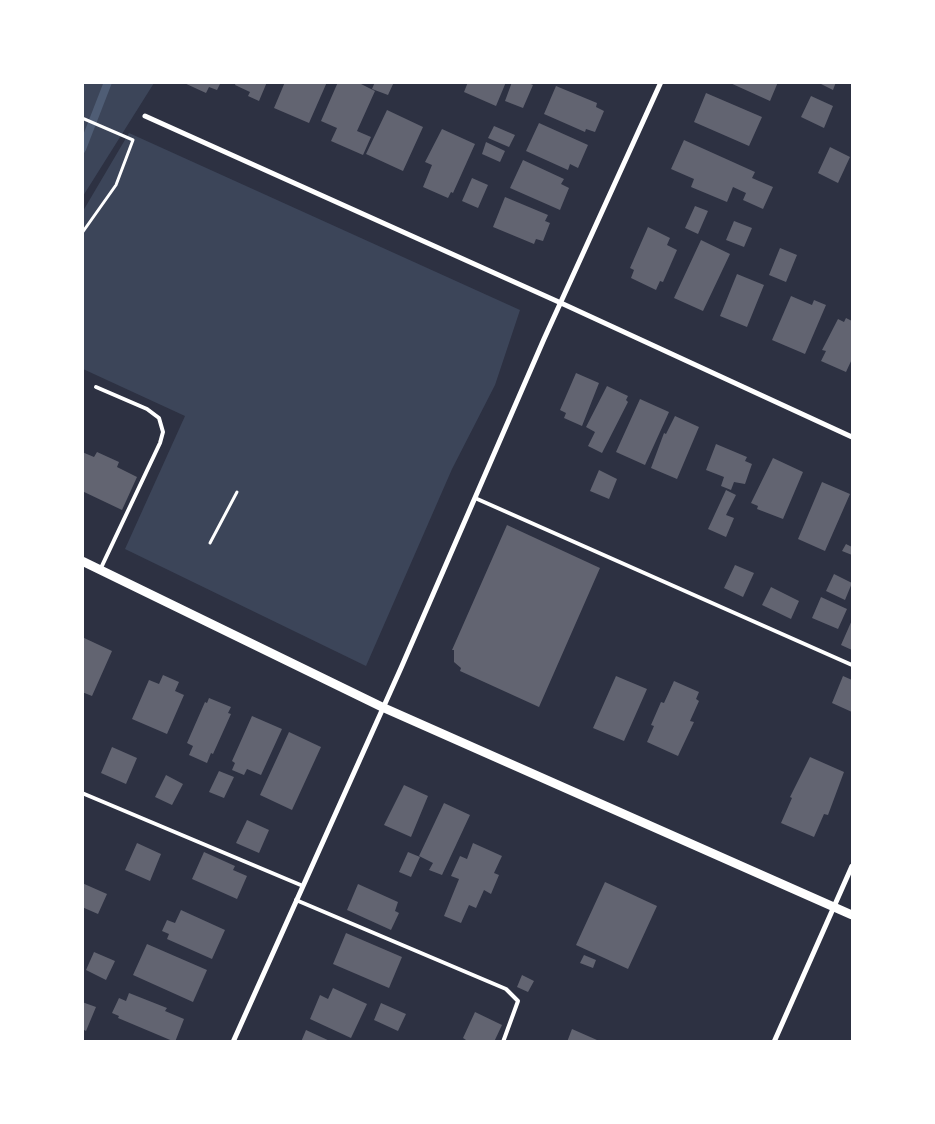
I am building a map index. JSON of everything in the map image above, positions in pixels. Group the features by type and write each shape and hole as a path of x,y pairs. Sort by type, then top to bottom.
{"street":[{"path":"233,1042 561,302 661,82"},
{"path":"145,116 561,302 852,437"},
{"path":"82,561 382,708 852,915"},
{"path":"774,1042 852,866"}],"lane":[{"path":"96,387 148,409 159,418 162,432 160,443 100,570"},
{"path":"475,498 852,664"},
{"path":"82,793 303,886"},
{"path":"296,900 506,990 518,1001 503,1042"}],"path":[{"path":"82,118 133,140 116,186 82,233"},
{"path":"210,543 237,492"}],"shaded area":[{"path":"83,83 154,83 83,196"},
{"path":"129,133 520,310 495,385 452,469 366,666 125,549 185,416 83,369 83,211"}],"building":[{"path":"182,82 221,82 217,90 209,87 206,93"},
{"path":"236,82 267,82 259,101 248,96 250,92 235,85"},
{"path":"285,82 327,82 309,123 274,108"},
{"path":"338,82 357,82 375,91 357,131 371,137 363,155 331,141 337,128 321,121"},
{"path":"375,82 394,82 388,95 372,89"},
{"path":"468,82 506,82 496,106 464,92"},
{"path":"512,82 526,82 533,85 523,108 505,101"},
{"path":"728,82 778,82 770,101"},
{"path":"817,82 836,82 833,90"},
{"path":"556,86 597,103 596,107 604,111 595,132 586,129 585,132 544,114"},
{"path":"706,93 762,117 749,146 694,122"},
{"path":"811,96 833,106 824,128 801,117"},
{"path":"387,110 423,127 403,171 366,154"},
{"path":"539,123 588,145 578,168 570,164 568,170 526,151"},
{"path":"494,126 515,135 509,147 488,138"},
{"path":"442,129 475,144 453,193 451,192 448,198 423,187 432,165 425,162"},
{"path":"684,140 755,172 752,178 773,187 763,209 743,200 746,193 733,187 727,202 691,187 694,179 671,169"},
{"path":"486,142 505,151 500,162 482,154"},
{"path":"830,147 850,157 838,183 818,173"},
{"path":"523,160 564,179 561,184 569,188 560,210 510,188"},
{"path":"472,178 488,185 478,208 462,201"},
{"path":"505,197 548,215 545,221 550,223 543,241 536,239 534,244 493,227"},
{"path":"695,206 708,211 698,234 685,228"},
{"path":"734,221 752,228 744,247 726,240"},
{"path":"648,227 670,238 667,245 677,250 663,282 660,281 656,290 631,278 634,270 630,268"},
{"path":"701,240 730,254 703,311 674,298"},
{"path":"780,248 797,255 786,282 769,275"},
{"path":"737,274 764,285 747,327 720,316"},
{"path":"791,296 812,305 814,300 826,305 805,354 772,340"},
{"path":"846,318 852,321 852,359 846,372 821,361 826,351 822,350 838,319 844,322"},
{"path":"576,373 599,383 582,426 564,418 566,413 560,410"},
{"path":"607,386 628,396 626,400 628,402 602,453 588,446 595,432 586,427"},
{"path":"640,399 669,412 645,465 616,452"},
{"path":"675,416 699,427 677,479 651,468 664,433 666,434"},
{"path":"716,444 747,457 745,461 752,464 745,484 734,482 731,490 721,486 724,477 706,470"},
{"path":"82,452 94,457 97,452 119,462 117,467 137,477 122,510 82,491"},
{"path":"773,458 803,472 783,519 757,509 758,506 751,503"},
{"path":"599,470 617,479 609,499 590,491"},
{"path":"822,482 850,494 825,551 798,539"},
{"path":"726,490 736,495 726,515 734,518 726,537 708,529"},
{"path":"507,525 600,568 539,707 460,671 461,668 454,662 454,650 452,650"},
{"path":"846,544 852,547 852,555 842,551"},
{"path":"735,565 754,573 743,597 724,588"},
{"path":"834,574 852,583 845,600 826,591"},
{"path":"771,587 799,601 791,619 762,605"},
{"path":"821,597 847,609 838,629 812,618"},
{"path":"852,620 852,650 841,645"},
{"path":"82,637 112,651 92,696 82,692"},
{"path":"163,675 179,682 175,691 184,695 167,734 132,719 149,680 159,684"},
{"path":"616,676 647,689 624,741 593,728"},
{"path":"843,676 852,680 852,712 832,703"},
{"path":"674,681 699,692 696,699 699,701 690,721 694,722 678,756 647,742 654,726 651,725 661,702 664,703"},
{"path":"209,698 231,707 228,713 231,714 207,763 189,755 193,746 187,743 205,702 207,703"},
{"path":"252,716 282,729 261,775 247,769 244,775 232,770 235,763 232,761"},
{"path":"289,732 321,747 292,810 260,795"},
{"path":"112,747 137,758 126,784 101,773"},
{"path":"810,757 844,772 828,815 824,814 814,837 781,823 792,798 790,797"},
{"path":"219,771 234,777 224,798 209,792"},
{"path":"166,775 183,784 172,805 155,797"},
{"path":"404,785 428,796 411,837 384,825"},
{"path":"444,803 470,815 442,875 429,870 433,863 419,856"},
{"path":"247,820 269,830 259,853 236,843"},
{"path":"137,843 161,854 150,881 125,870"},
{"path":"473,843 502,856 494,873 499,875 491,894 484,890 476,908 469,905 461,923 444,916 459,879 451,876 460,856 467,859"},
{"path":"204,852 235,866 233,870 247,876 237,899 192,879"},
{"path":"408,852 420,857 411,877 399,872"},
{"path":"605,882 657,906 628,969 576,945"},
{"path":"82,883 107,894 98,914 82,907"},
{"path":"358,884 398,902 395,911 399,913 391,930 347,910"},
{"path":"181,910 225,930 212,959 167,939 169,934 162,931 167,920 175,923"},
{"path":"346,933 402,957 389,988 333,964"},
{"path":"147,944 207,970 193,1002 133,975"},
{"path":"94,952 115,961 106,980 86,970"},
{"path":"584,955 596,960 593,968 580,963"},
{"path":"522,975 534,981 528,992 517,987"},
{"path":"333,988 367,1004 351,1038 310,1019 320,995 328,999"},
{"path":"129,993 167,1008 165,1011 184,1019 175,1042 118,1018 119,1016 112,1013 119,998 126,1001"},
{"path":"82,1002 96,1007 86,1031 82,1029"},
{"path":"381,1003 406,1014 398,1031 374,1020"},
{"path":"475,1012 502,1025 494,1042 469,1042 463,1038"},
{"path":"572,1029 597,1040 596,1042 567,1042"},
{"path":"306,1030 332,1042 301,1042"}],"waterway":[{"path":"82,149 108,82"}]}
